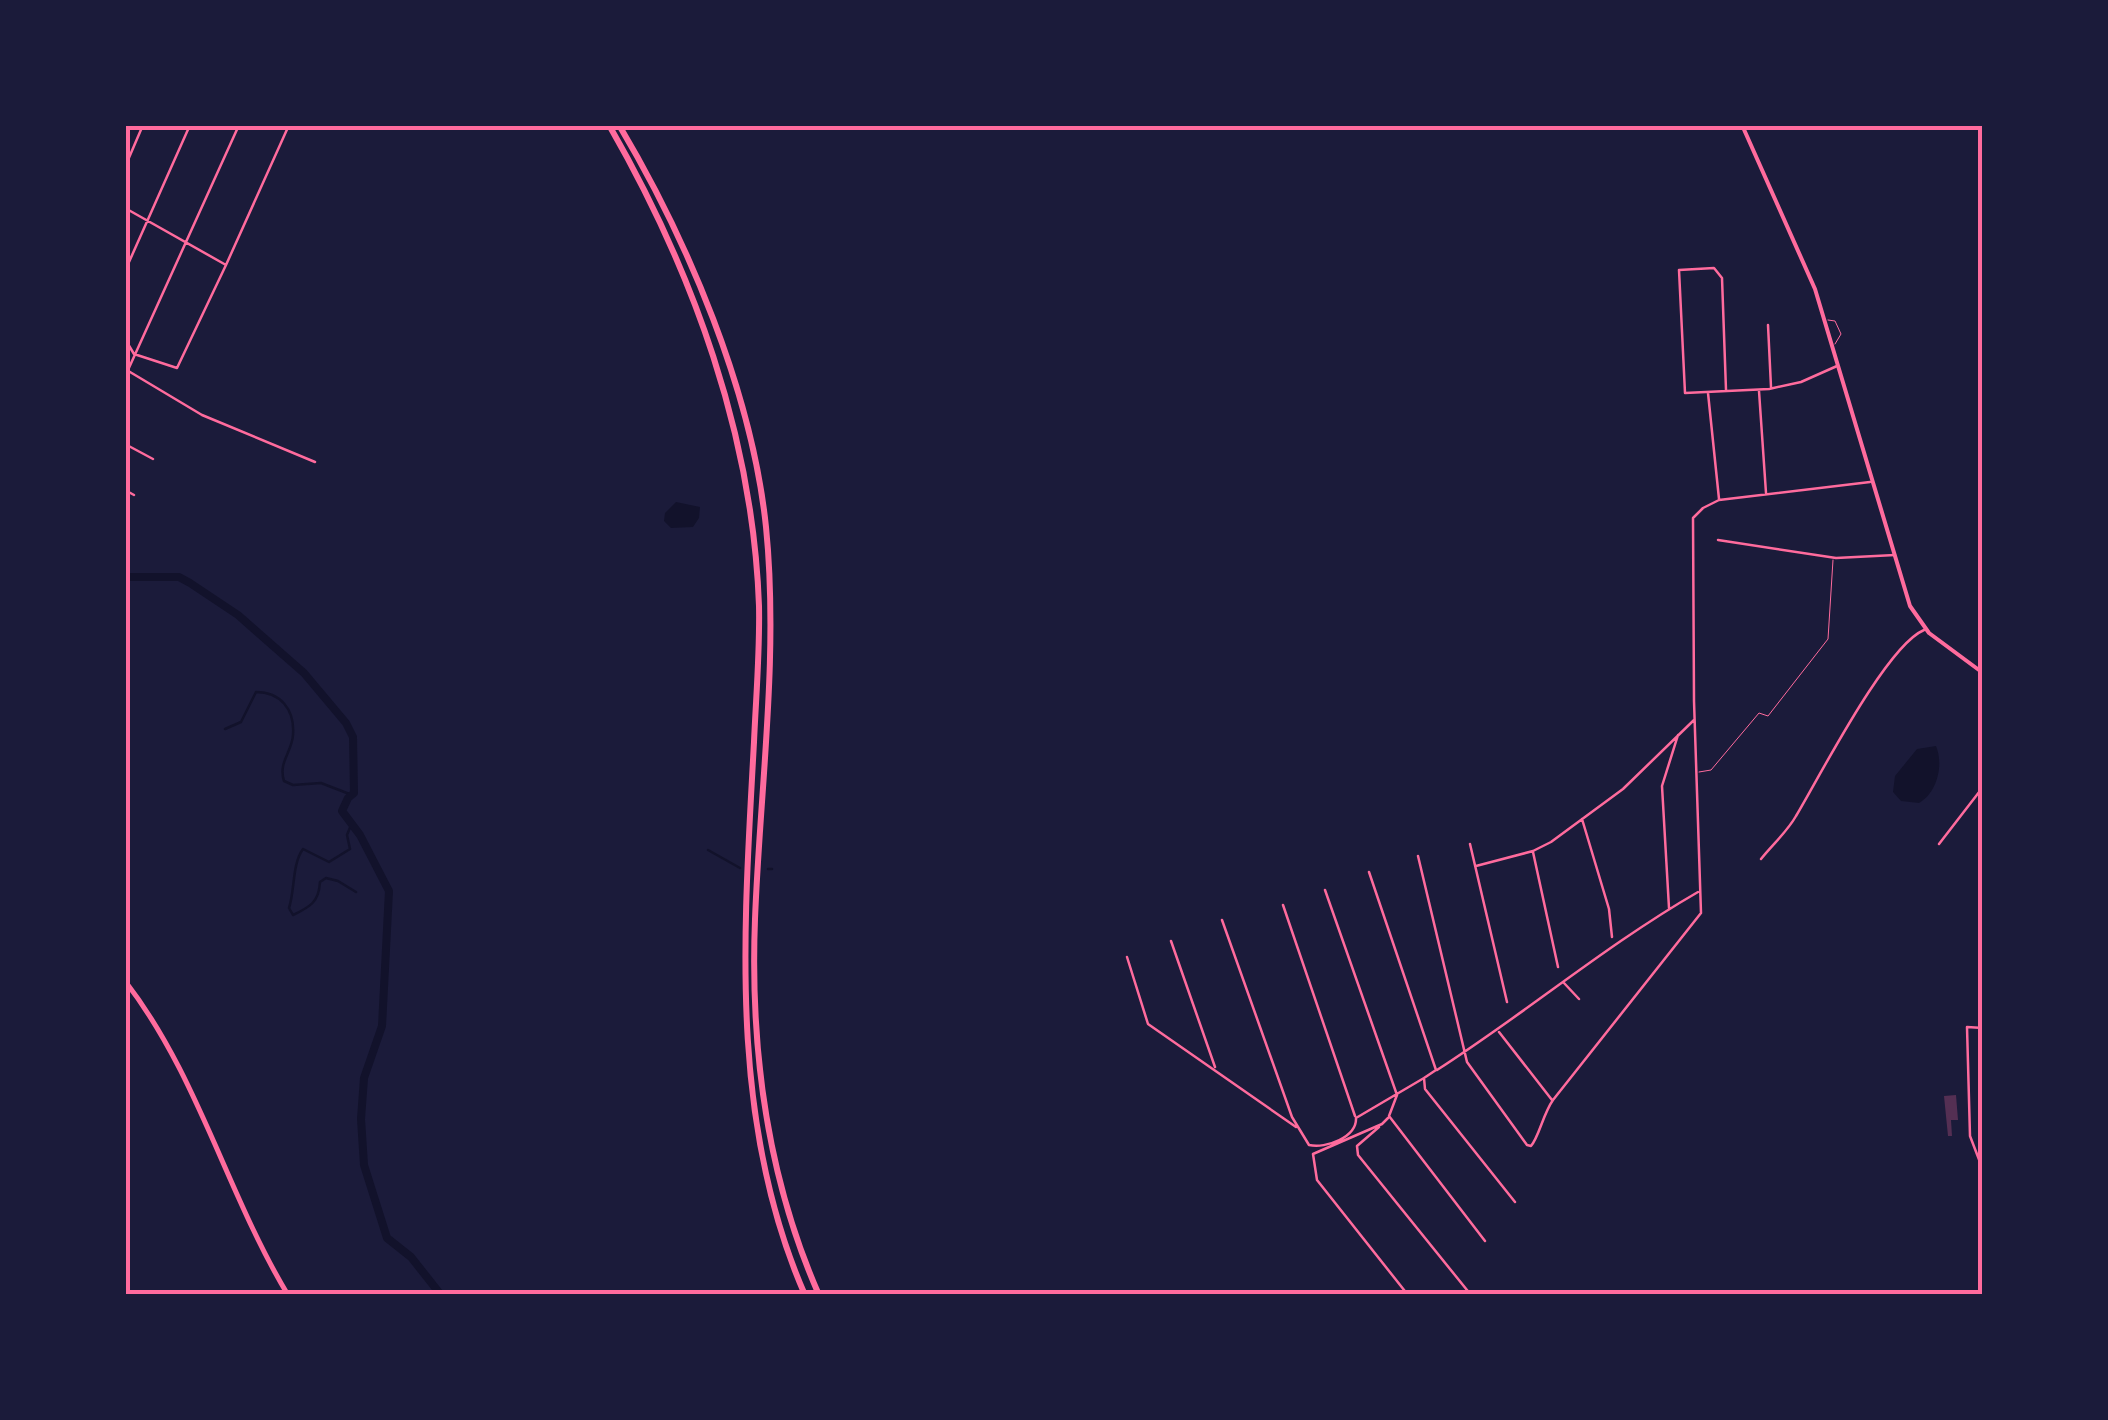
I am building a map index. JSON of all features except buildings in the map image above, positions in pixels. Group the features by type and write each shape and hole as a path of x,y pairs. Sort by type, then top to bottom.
{"highway":[{"path":"609,125 660,222 720,374 751,509 759,664 745,961 749,1072 769,1196 805,1295"},
{"path":"620,125 704,297 735,384 760,484 766,528 769,617 754,923 760,1069 779,1188 820,1295"}],"main road":[{"path":"125,982 162,1037 261,1249 288,1295"}],"street":[{"path":"125,167 143,125"},
{"path":"125,271 190,125"},
{"path":"239,125 127,370 202,414 315,462"},
{"path":"125,339 134,354 177,368 289,125"},
{"path":"1742,125 1804,262 1910,606 1925,629 1983,673"},
{"path":"125,208 226,265"},
{"path":"1726,390 1722,278 1714,268 1679,270 1684,392 1771,389 1839,366"},
{"path":"1768,325 1771,389"},
{"path":"1759,390 1766,494"},
{"path":"1708,391 1719,500"},
{"path":"125,444 152,459"},
{"path":"1418,856 1470,1068 1527,1145 1534,1144 1542,1115 1552,1100 1701,913 1692,521 1703,508 1719,500 1842,488 1872,481"},
{"path":"125,490 134,495"},
{"path":"1718,540 1833,557 1895,555"},
{"path":"1762,858 1796,817 1900,649 1913,634 1925,629"},
{"path":"1476,866 1533,851 1551,842 1623,789 1695,720"},
{"path":"1669,908 1662,780 1678,734"},
{"path":"1939,844 1983,787"},
{"path":"1582,819 1610,908 1612,937"},
{"path":"1470,844 1507,1002"},
{"path":"1533,851 1558,966"},
{"path":"1369,872 1436,1070"},
{"path":"1325,890 1396,1095 1382,1124 1357,1146 1358,1155 1471,1295"},
{"path":"1356,1118 1498,1030 1604,950 1700,891"},
{"path":"1222,920 1297,1128 1313,1147 1352,1133 1356,1118 1283,905"},
{"path":"1171,941 1215,1069"},
{"path":"1127,957 1148,1024 1297,1128"},
{"path":"1563,982 1579,1000"},
{"path":"1983,1028 1967,1027 1970,1136 1983,1170"},
{"path":"1498,1030 1552,1100"},
{"path":"1424,1078 1429,1096 1514,1202"},
{"path":"1388,1116 1485,1241"},
{"path":"1382,1124 1313,1154 1316,1180 1408,1295"}],"lane":[{"path":"1824,321 1835,321 1841,334 1833,346"},
{"path":"1696,773 1710,770 1759,713 1768,716 1820,654 1830,635 1833,557"}],"shaded area":[{"path":"676,502 700,507 693,527 671,528 664,521 665,513"},
{"path":"1936,746 1939,770 1930,793 1919,803 1901,801 1893,792 1895,776 1917,749"}],"waterway":[{"path":"125,577 179,577 238,615 304,673 353,737 354,793 342,811 360,835 389,891 382,1026 364,1078 364,1165 387,1238 411,1257 441,1295"},
{"path":"225,729 241,722 256,692 272,695 284,704 293,726 283,768 284,781 293,785 321,783 352,795"},
{"path":"351,825 347,835 350,849 329,862 303,849 289,908 293,915 309,906 316,899 320,882 326,878 356,892"},
{"path":"708,850 740,868"}]}
